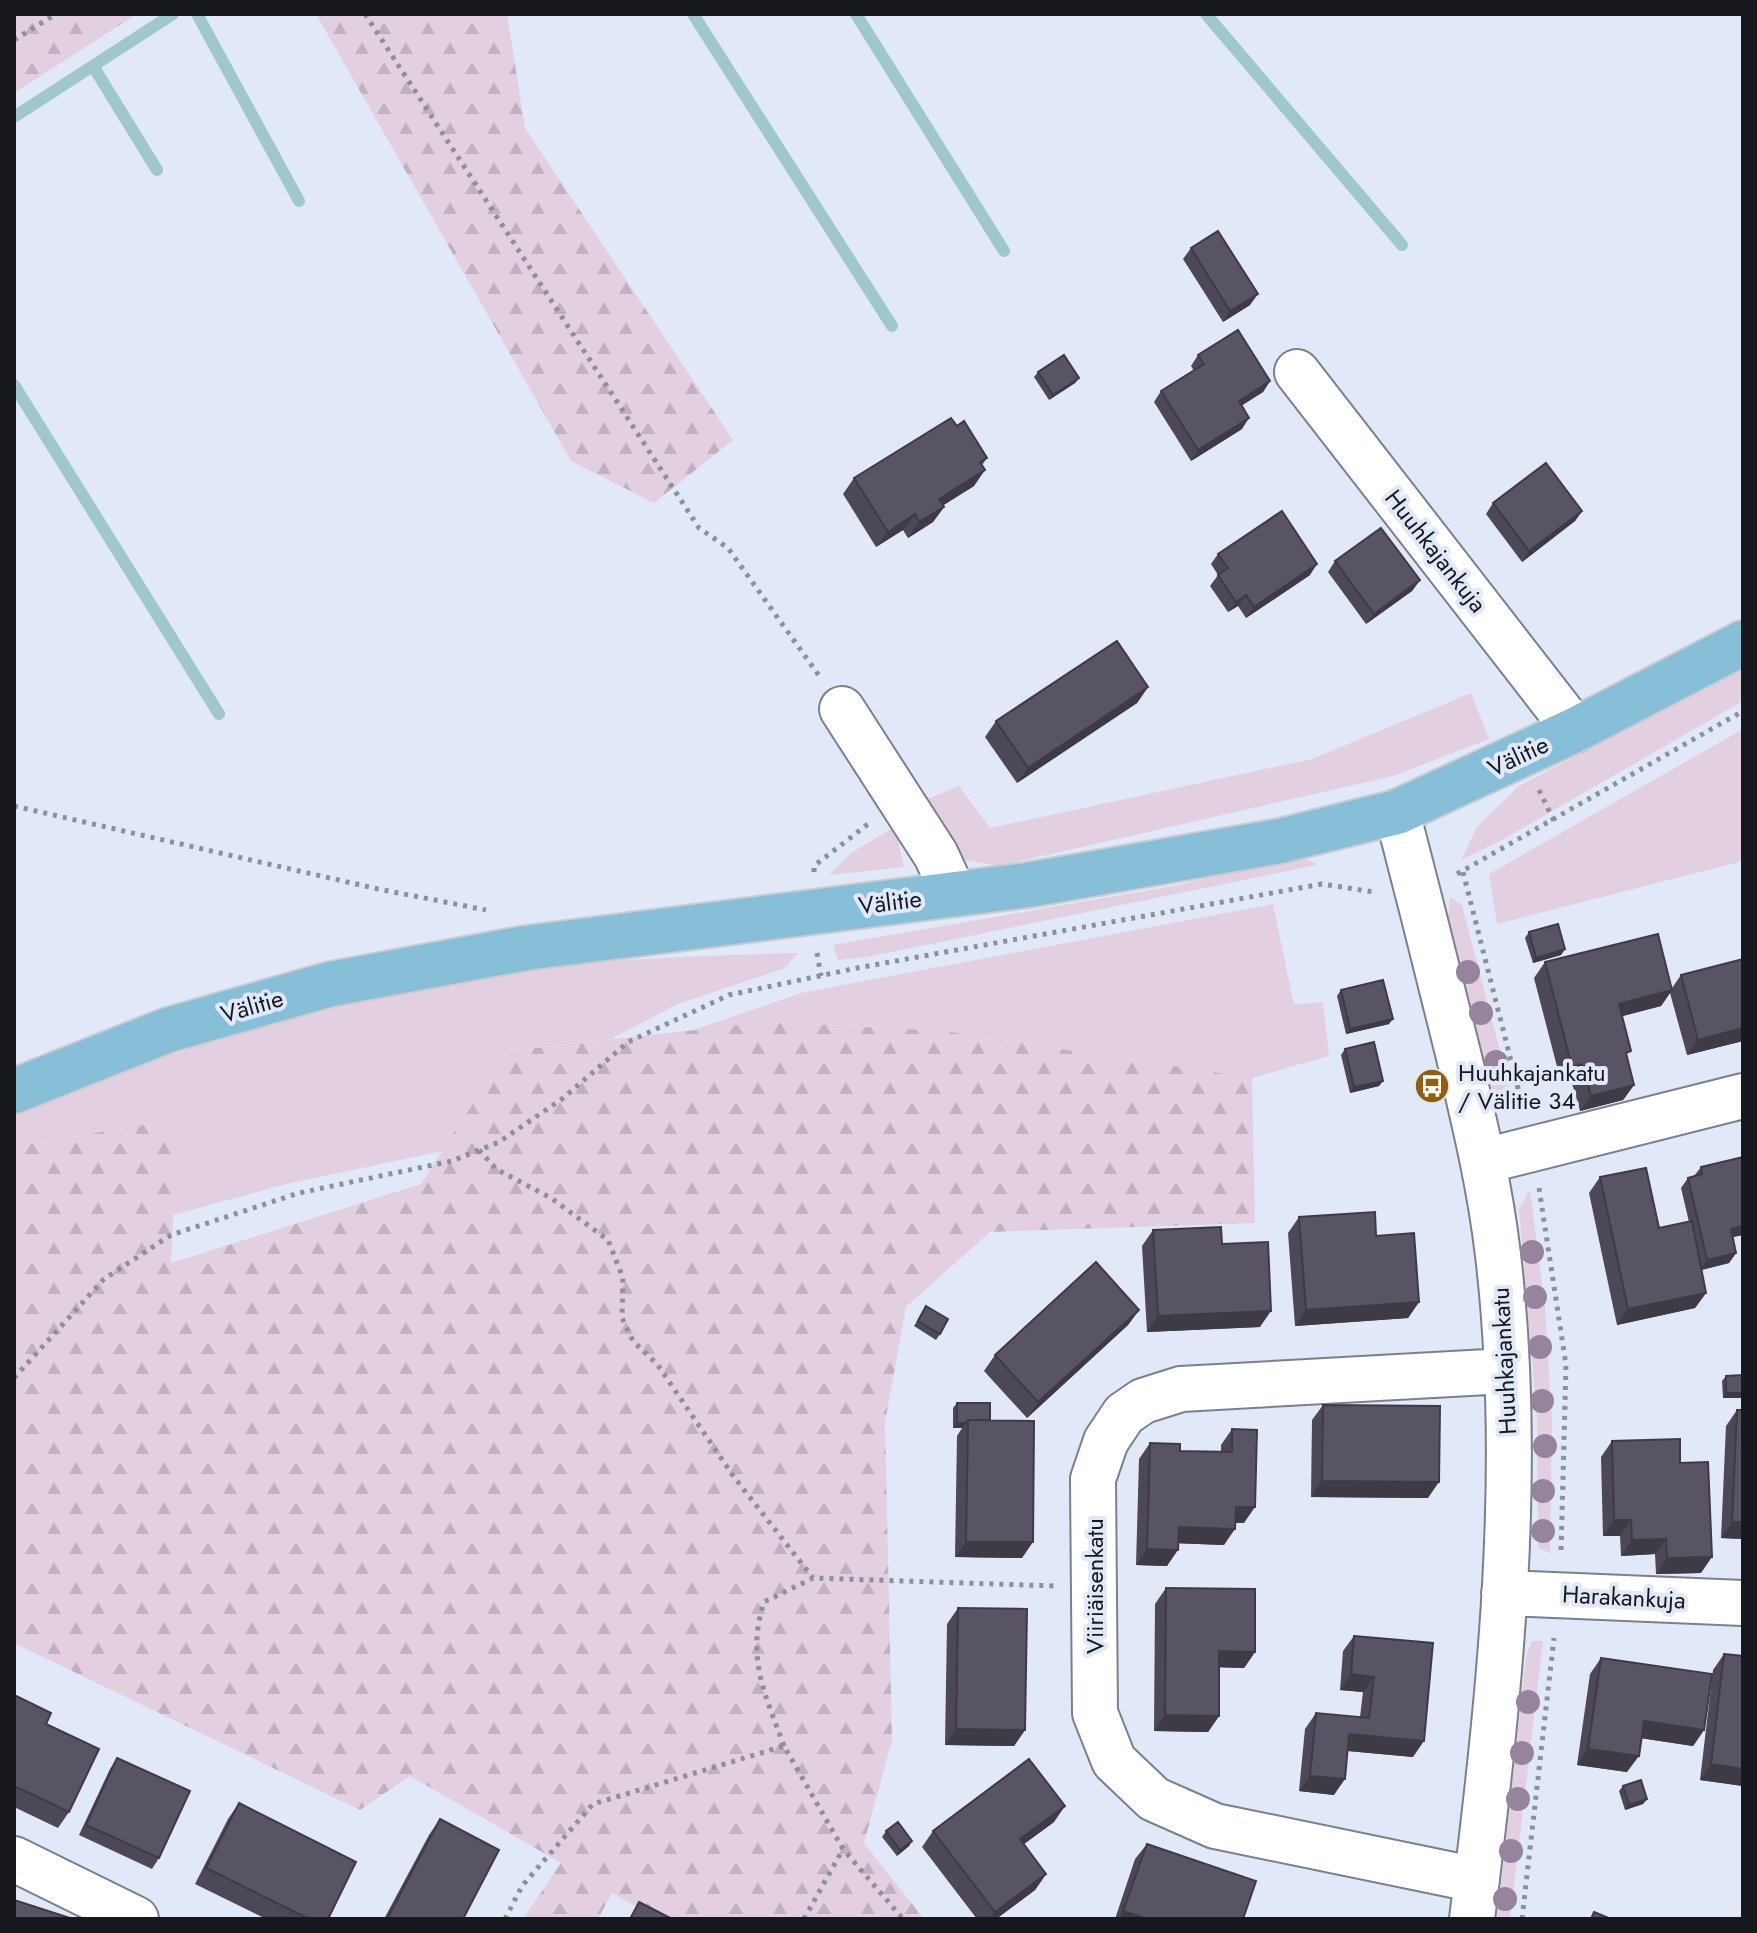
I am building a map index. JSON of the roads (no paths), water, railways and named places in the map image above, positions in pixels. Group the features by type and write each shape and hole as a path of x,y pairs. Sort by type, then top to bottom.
{"main road":[{"name":"Välitie","path":"14,1091 168,1030 331,984 526,948 1028,885 1265,843 1397,812 1575,730 1743,643"}],"street":[{"name":"Huuhkajankuja","path":"1297,372 1575,730"},
{"path":"842,709 936,855 954,894"},
{"name":"Huuhkajankatu","path":"1397,812 1484,1161 1499,1256 1509,1490 1504,1593 1474,1900"},
{"path":"1484,1161 1743,1096"},
{"name":"Viiriäisenkatu","path":"1474,1900 1215,1826 1154,1799 1114,1761 1095,1713 1093,1479 1106,1441 1124,1414 1143,1401 1181,1389 1506,1371"},
{"name":"Harakankuja","path":"1504,1593 1743,1603"},
{"path":"14,1859 136,1919"}],"waterway":[{"path":"14,117 173,14"},
{"path":"197,14 299,201"},
{"path":"693,14 892,326"},
{"path":"856,14 1004,251"},
{"path":"1206,14 1402,245"},
{"path":"93,66 157,170"},
{"path":"14,385 219,714"}],"place":[{"name":"Huuhkajankatu / Välitie 34","path":"1432,1086"}]}
